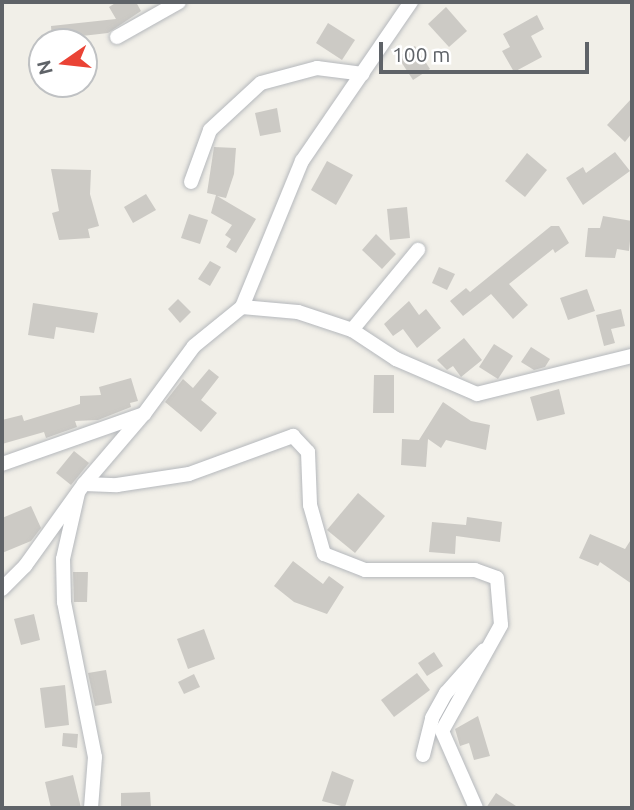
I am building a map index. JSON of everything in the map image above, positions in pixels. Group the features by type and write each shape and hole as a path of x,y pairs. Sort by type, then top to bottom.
{"street":[{"path":"117,37 179,2"},
{"path":"2,589 25,566 81,489 144,414 194,346 242,307 302,161 411,2"},
{"path":"191,182 210,130 261,83 317,68 363,74"},
{"path":"352,330 418,250"},
{"path":"242,307 298,312 352,330 396,359 477,394 632,356"},
{"path":"2,464 144,414"},
{"path":"81,489 189,474 293,436 308,452 310,505 324,554 365,570 474,570 497,578 501,625 442,731 476,808"},
{"path":"81,489 63,559 64,603 95,757 91,808"},
{"path":"423,755 432,718 446,693 493,642"}],"building":[{"path":"117,2 136,2 141,11 108,33 98,34 98,28 51,28 116,19 109,7"},
{"path":"446,7 467,31 449,47 428,24"},
{"path":"537,15 544,29 531,36 542,57 514,72 502,51 510,47 503,34"},
{"path":"328,23 355,40 342,60 316,43"},
{"path":"415,46 430,69 413,80 398,57"},
{"path":"632,98 632,133 625,142 607,125"},
{"path":"277,108 281,132 260,136 255,113"},
{"path":"214,147 236,148 234,174 226,198 217,196 256,219 236,253 226,247 231,239 225,235 232,225 211,213 216,195 207,193"},
{"path":"615,152 630,171 583,205 566,178 583,167 586,173"},
{"path":"527,153 547,170 525,197 505,181"},
{"path":"327,161 353,175 336,205 311,190"},
{"path":"51,169 91,170 90,194 99,226 88,229 90,238 59,240 52,213 59,211"},
{"path":"146,194 156,210 133,223 124,207"},
{"path":"407,207 410,238 390,240 387,209"},
{"path":"189,214 208,220 200,244 181,238"},
{"path":"603,216 632,221 629,251 617,249 615,258 585,257 588,228 600,228"},
{"path":"551,226 559,226 569,243 555,253 553,249 509,284 528,305 513,319 491,294 463,316 450,301 466,288 470,292"},
{"path":"376,234 396,254 382,269 362,250"},
{"path":"210,261 221,267 210,286 198,279"},
{"path":"439,267 455,274 447,290 432,283"},
{"path":"587,289 595,311 568,320 560,298"},
{"path":"178,299 191,312 180,323 168,309"},
{"path":"409,301 419,315 426,309 441,328 417,348 403,329 393,336 384,324"},
{"path":"33,303 98,313 94,333 56,327 54,339 28,335"},
{"path":"621,309 625,326 611,329 615,343 604,346 596,315"},
{"path":"464,338 482,360 461,377 453,366 447,370 437,360"},
{"path":"494,344 513,356 498,379 479,367"},
{"path":"531,347 550,359 545,367 534,370 521,362"},
{"path":"209,369 219,377 201,400 217,413 201,432 165,402 183,379 193,388"},
{"path":"374,375 394,375 394,413 373,413"},
{"path":"131,378 138,401 130,403 131,407 98,420 75,421 77,427 46,438 44,432 2,444 2,420 22,415 24,421 80,404 80,396 101,395 99,387"},
{"path":"559,389 565,414 537,421 530,397"},
{"path":"443,402 471,421 490,425 486,450 446,440 441,448 428,439 426,467 401,465 402,439 419,440"},
{"path":"74,451 89,463 71,485 56,473"},
{"path":"358,493 385,516 355,553 327,530"},
{"path":"31,506 41,528 31,541 2,553 2,518"},
{"path":"467,517 502,522 500,542 456,536 455,554 429,552 432,522 466,525"},
{"path":"590,534 625,549 632,538 632,584 600,562 598,566 579,558"},
{"path":"293,561 323,584 329,576 344,587 327,614 294,602 274,586"},
{"path":"73,572 88,572 87,602 74,602"},
{"path":"34,614 40,640 21,645 14,619"},
{"path":"204,629 215,659 188,669 177,639"},
{"path":"434,652 443,666 427,676 418,663"},
{"path":"106,670 112,703 95,706 88,673"},
{"path":"417,673 430,690 394,717 381,700"},
{"path":"194,674 200,687 184,694 178,682"},
{"path":"65,685 69,725 45,728 40,688"},
{"path":"478,716 490,756 474,760 469,743 460,746 455,729"},
{"path":"63,733 78,734 77,748 62,746"},
{"path":"332,771 354,780 345,807 322,801"},
{"path":"73,775 81,808 51,808 45,782"},
{"path":"150,792 151,808 121,808 121,793"},
{"path":"496,793 519,808 486,808"}]}
